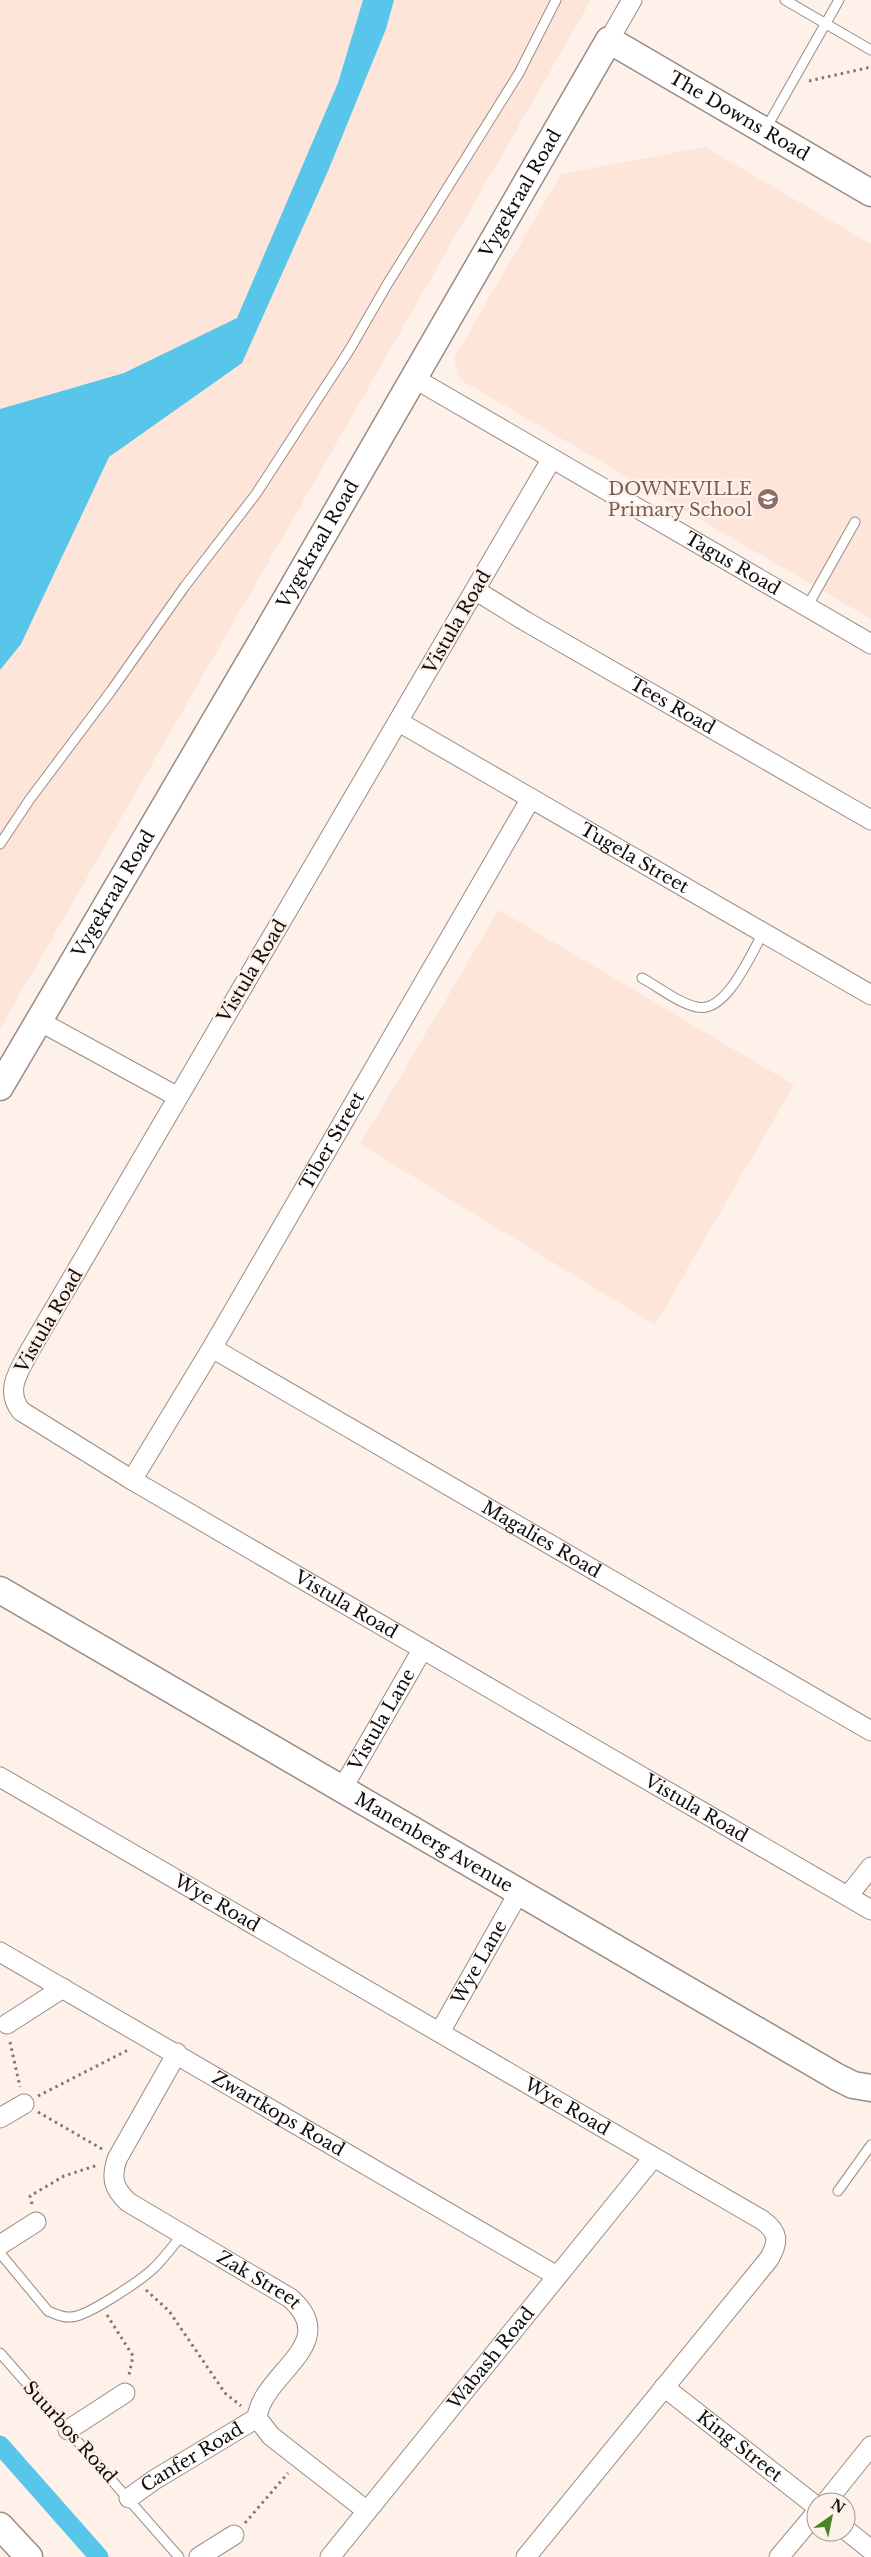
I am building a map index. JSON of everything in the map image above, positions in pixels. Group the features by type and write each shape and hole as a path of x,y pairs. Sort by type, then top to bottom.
{"street":[{"name":"Vygekraal Road","path":"0,1088 263,639 412,377 632,0"},
{"name":"The Downs Road","path":"609,40 871,193"},
{"name":"Tagus Road","path":"412,377 551,460 871,644"},
{"name":"Vistula Road","path":"551,460 16,1376 12,1392 15,1403 21,1411 132,1480 871,1910"},
{"name":"Tees Road","path":"475,590 525,621 871,820"},
{"name":"Tugela Street","path":"399,722 530,800 871,994"},
{"name":"Tiber Street","path":"132,1480 212,1348 530,800"},
{"path":"39,1020 178,1097"},
{"name":"Magalies Road","path":"212,1348 871,1731"},
{"name":"Manenberg Avenue","path":"0,1590 837,2077 852,2085 871,2088"},
{"name":"Vistula Lane","path":"342,1789 422,1650"},
{"name":"Wye Road","path":"0,1777 762,2220 777,2235 777,2243 769,2259 526,2557"},
{"path":"848,1896 871,1867"},
{"name":"Wye Lane","path":"440,2032 519,1892"},
{"name":"Zwartkops Road","path":"0,1952 177,2053 558,2276"},
{"path":"7,2024 63,1988"},
{"name":"Zak Street","path":"177,2053 117,2158 113,2172 114,2184 119,2194 182,2235 290,2298 306,2316 309,2326 302,2350 263,2400 257,2418"},
{"path":"0,2118 24,2104"},
{"name":"Wabash Road","path":"330,2557 653,2158"},
{"path":"0,2245 36,2222"},
{"name":"King Street","path":"664,2387 806,2498"},
{"path":"68,2430 125,2393"},
{"path":"257,2418 271,2436 367,2511"},
{"name":"Canfer Road","path":"129,2498 154,2480 257,2418"},
{"path":"834,2492 871,2446"},
{"path":"779,2557 806,2525"},
{"path":"0,2526 29,2557"},
{"path":"199,2557 234,2535"},
{"path":"856,2538 871,2550"}],"lane":[{"path":"0,844 30,799 111,692 185,586 256,494 350,349 388,283 519,73 556,0"},
{"path":"785,0 871,50"},
{"path":"764,131 839,0"},
{"path":"807,607 855,522"},
{"path":"642,978 686,1004 698,1008 713,1006 729,991 763,933"},
{"path":"838,2191 871,2144"},
{"path":"0,2253 48,2311 59,2316 72,2318 83,2315 136,2282 154,2268 182,2235"},
{"name":"Suurbos Road","path":"0,2353 179,2557"}],"path":[{"path":"791,84 871,67"},
{"path":"7,2024 24,2104 117,2158"},
{"path":"24,2104 152,2039"},
{"path":"36,2222 30,2196 64,2176 117,2158"},
{"path":"136,2282 169,2312 225,2393 257,2418"},
{"path":"100,2304 133,2356 125,2393"},
{"path":"234,2535 300,2459"}],"shaded area":[{"path":"0,0 591,0 0,1029"},
{"name":"DOWNEVILLE Primary School","path":"705,147 871,244 871,619 459,379 454,358 561,174"},
{"path":"499,910 794,1085 655,1325 360,1144"}],"water":[{"path":"363,0 394,0 386,29 328,171 242,363 109,457 21,644 0,670 0,409 124,373 237,318 338,83"}],"waterway":[{"path":"0,2445 99,2557"}],"place":[{"name":"DOWNEVILLE Primary School","path":"768,499"}]}
